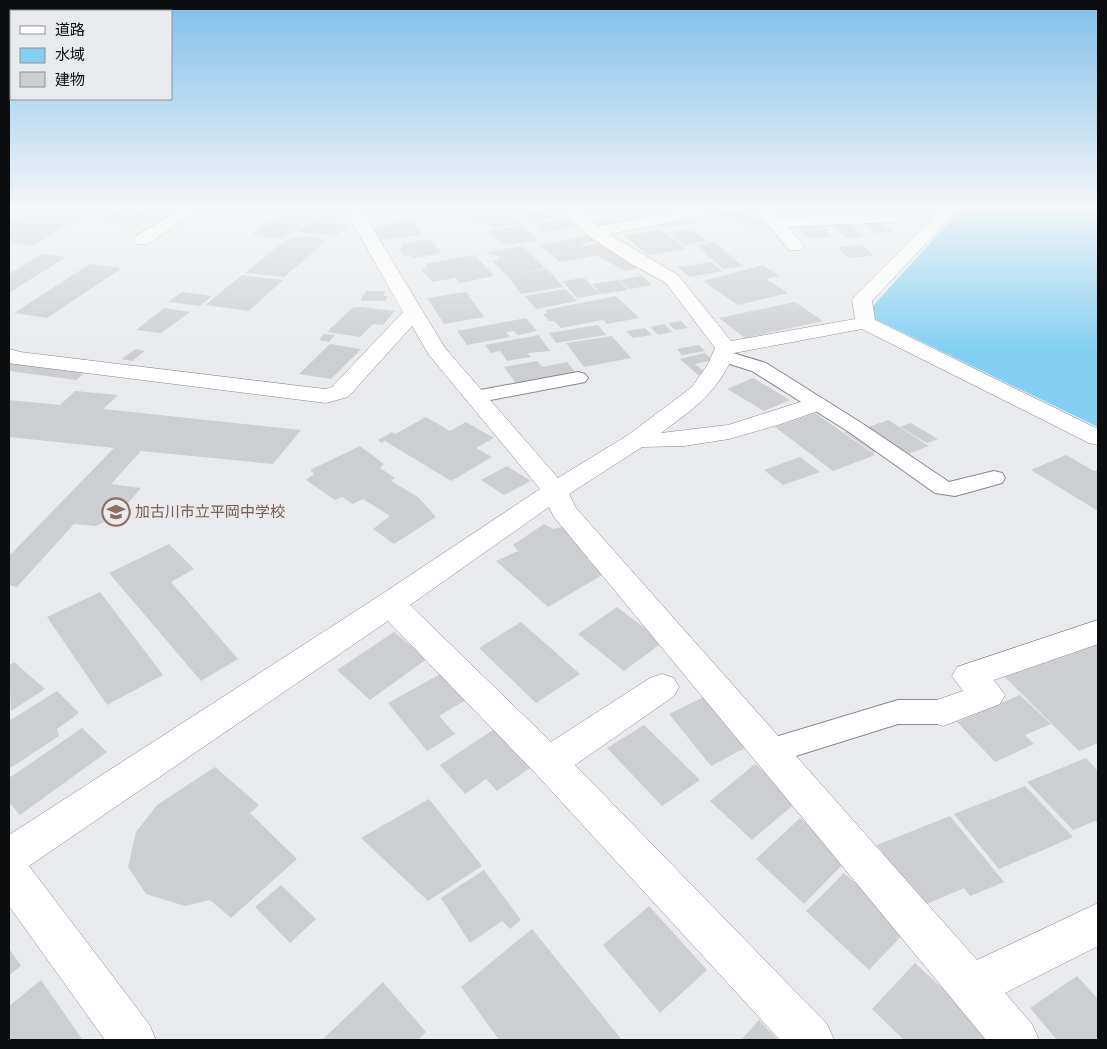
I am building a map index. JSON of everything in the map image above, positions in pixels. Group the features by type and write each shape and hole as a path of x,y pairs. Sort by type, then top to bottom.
{"street":[{"path":"380,255 436,351 555,490 564,511 972,986 1016,1040"},
{"path":"629,255 672,279 724,352"},
{"path":"865,323 862,300 906,255"},
{"path":"9,355 15,358 326,396 340,392 414,313"},
{"path":"133,1040 10,859 390,604 555,490 637,440 700,392 724,352 865,323 1098,438"},
{"path":"637,440 670,442 726,433 816,404"},
{"path":"390,604 549,763 811,1040"},
{"path":"943,712 988,695 969,676 1098,632"},
{"path":"549,763 662,687"},
{"path":"972,986 1098,924"}],"lane":[{"path":"724,352 759,368 946,489 955,489 994,478"},
{"path":"475,398 578,378"},
{"path":"770,751 898,712 943,712"}],"water":[{"path":"919,255 1098,255 1098,427 873,318 872,307"}],"building":[{"path":"40,255 66,257 9,293 9,274"},
{"path":"268,255 310,255 284,277 245,273"},
{"path":"404,255 430,255 412,258 410,255"},
{"path":"475,255 494,276 460,283 456,278 432,282 421,269 427,268 425,264"},
{"path":"491,255 532,255 545,268 521,273 547,269 564,287 521,294 507,275 492,261 500,259 497,255"},
{"path":"551,255 624,255 643,267 625,271 598,256 560,262"},
{"path":"707,255 730,255 743,266 723,269"},
{"path":"845,255 874,256 848,258"},
{"path":"711,262 723,271 689,277 678,267"},
{"path":"90,264 122,268 47,318 14,313"},
{"path":"763,265 780,276 766,279 788,293 738,305 703,281"},
{"path":"242,275 283,280 249,311 205,305"},
{"path":"642,276 652,285 629,289 619,280"},
{"path":"584,278 600,294 577,298 562,281"},
{"path":"618,280 628,290 601,294 592,284"},
{"path":"565,289 577,301 536,309 525,296"},
{"path":"366,291 385,291 383,296 388,296 385,301 360,301"},
{"path":"182,292 212,296 200,306 168,302"},
{"path":"466,292 484,317 444,324 427,298"},
{"path":"616,296 639,318 607,324 603,320 561,328 554,321 549,321 543,314 547,313 545,310"},
{"path":"795,302 823,321 745,338 719,318"},
{"path":"361,307 395,311 383,325 373,324 360,337 327,332 352,308"},
{"path":"164,308 190,312 161,333 136,330"},
{"path":"526,318 537,331 518,335 514,331 506,332 510,337 467,345 457,331"},
{"path":"681,321 688,328 675,330 668,323"},
{"path":"664,324 672,332 658,335 650,327"},
{"path":"598,325 606,335 556,343 549,333"},
{"path":"645,328 652,335 633,338 626,331"},
{"path":"324,334 335,335 329,342 319,340"},
{"path":"539,335 550,351 527,353 531,357 507,361 500,351 491,353 485,345"},
{"path":"612,336 631,358 584,367 566,343"},
{"path":"330,344 361,349 331,379 299,374"},
{"path":"699,345 705,351 682,355 677,349"},
{"path":"136,349 145,351 132,361 121,359"},
{"path":"705,353 712,360 695,364 706,373 698,375 680,359"},
{"path":"537,361 542,367 567,362 576,373 517,385 504,367"},
{"path":"9,363 85,373 76,380 9,371"},
{"path":"753,378 790,400 764,411 727,389"},
{"path":"75,391 118,395 103,409 301,430 273,464 141,451 111,484 141,488 118,515 96,526 74,524 17,587 9,585 9,556 114,448 9,437 9,400 60,405"},
{"path":"815,413 875,455 833,471 775,427"},
{"path":"426,417 450,431 466,422 494,438 476,448 492,457 451,481 385,441 382,443 378,440 392,432 395,434"},
{"path":"888,420 929,446 903,456 863,429"},
{"path":"911,423 938,439 927,443 900,427"},
{"path":"853,429 883,449 874,453 844,432"},
{"path":"360,446 384,464 380,468 395,478 391,481 418,497 436,517 394,544 373,529 390,516 363,499 353,504 342,497 335,500 306,480 314,474 310,470"},
{"path":"1066,455 1094,471 1098,470 1098,511 1031,470"},
{"path":"800,457 820,472 783,485 764,470"},
{"path":"507,466 531,481 504,495 481,480"},
{"path":"544,524 554,529 564,526 592,556 587,559 604,574 548,607 496,561 518,551 513,545"},
{"path":"169,544 194,569 171,582 238,659 201,681 109,573"},
{"path":"100,592 163,675 107,705 47,617"},
{"path":"617,607 663,642 624,671 578,634"},
{"path":"521,622 580,674 536,703 479,648"},
{"path":"394,632 427,659 370,700 337,670"},
{"path":"1098,644 1098,743 1079,751 1004,676"},
{"path":"14,662 45,689 11,711 9,666"},
{"path":"442,673 466,700 439,716 455,734 427,751 388,703"},
{"path":"57,691 79,713 57,729 59,736 9,769 9,721"},
{"path":"1020,695 1051,724 1025,735 1034,744 995,762 957,722"},
{"path":"706,696 749,746 711,766 669,714"},
{"path":"644,725 700,780 662,806 607,748"},
{"path":"82,728 107,752 20,815 9,802 9,778"},
{"path":"493,730 530,768 497,791 486,779 465,794 440,765"},
{"path":"1086,758 1098,771 1098,824 1095,821 1073,830 1027,782"},
{"path":"755,764 798,801 752,840 710,801"},
{"path":"215,767 259,805 250,813 297,859 231,918 210,900 185,906 146,894 128,867 136,832 157,805"},
{"path":"1025,786 1073,837 999,869 954,814"},
{"path":"429,799 482,866 428,901 361,838"},
{"path":"950,816 1004,882 970,896 964,888 922,906 877,845"},
{"path":"800,818 849,858 804,904 756,859"},
{"path":"484,870 521,920 510,929 502,921 470,943 441,898"},
{"path":"844,873 908,929 869,970 806,911"},
{"path":"281,885 316,919 290,943 255,907"},
{"path":"649,906 707,970 660,1013 603,945"},
{"path":"532,929 622,1040 499,1040 461,987"},
{"path":"9,948 21,966 9,975"},
{"path":"915,963 997,1039 904,1040 872,1009"},
{"path":"1077,976 1098,999 1098,1040 1057,1040 1030,1008"},
{"path":"41,980 81,1040 9,1040 9,1006"},
{"path":"383,982 426,1032 418,1040 322,1040"},
{"path":"759,1020 778,1040 741,1040"}],"place":[{"name":"加古川市立平岡中学校","path":"116,512"}]}
